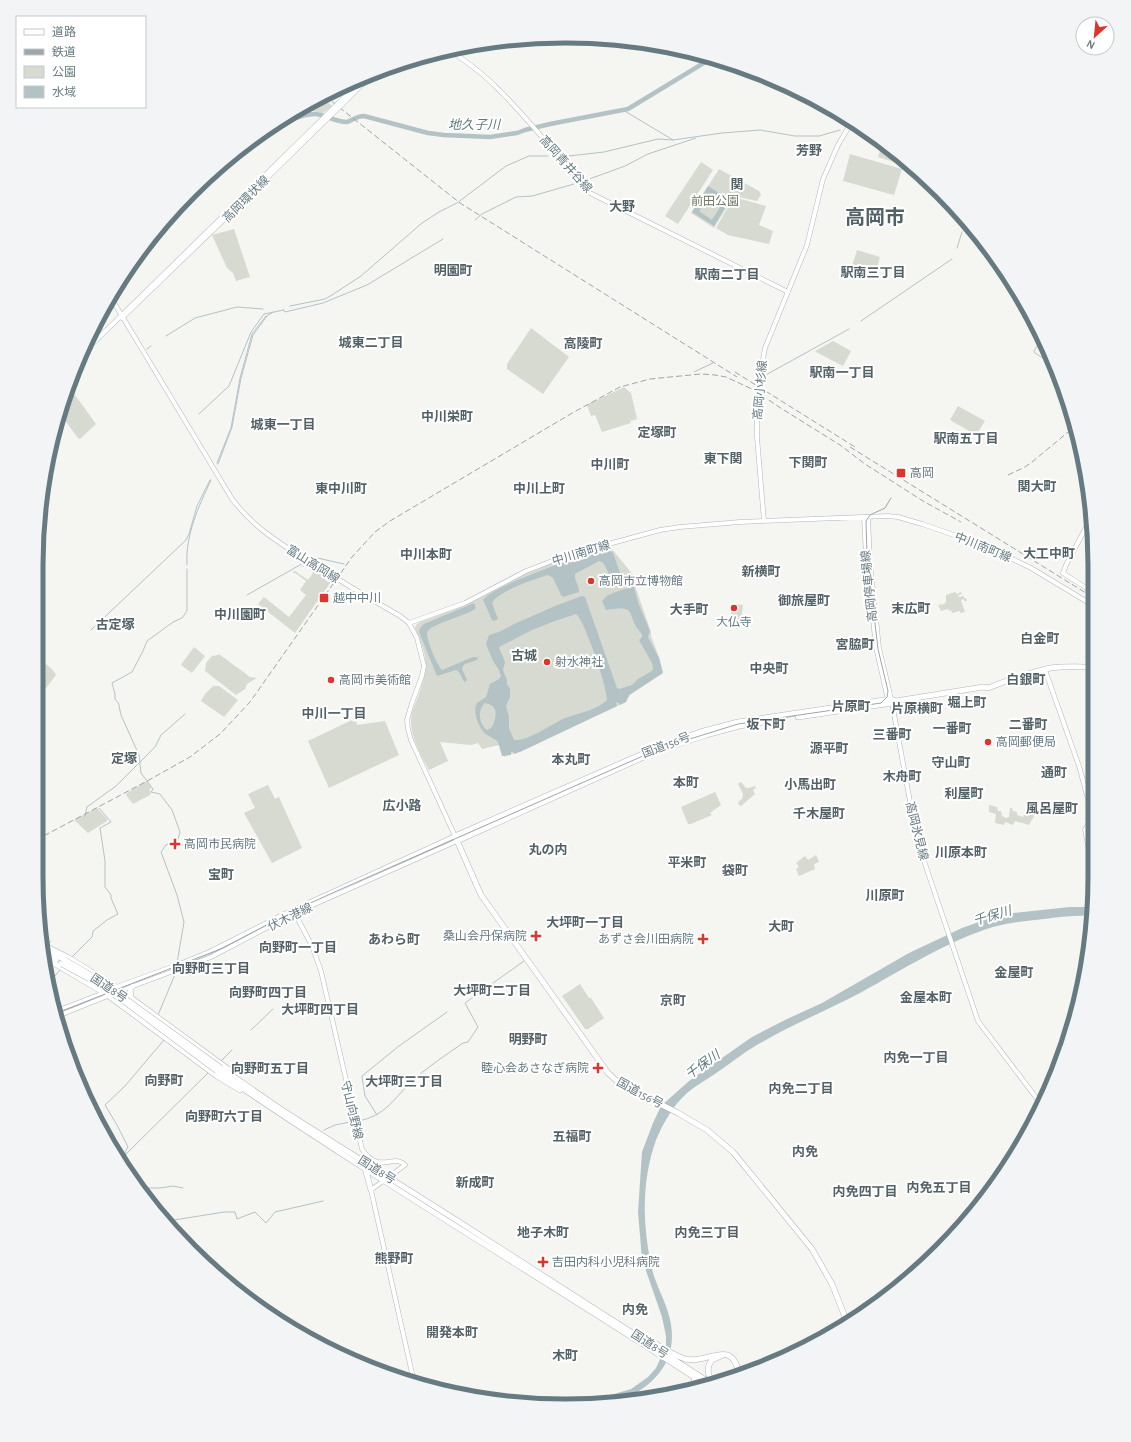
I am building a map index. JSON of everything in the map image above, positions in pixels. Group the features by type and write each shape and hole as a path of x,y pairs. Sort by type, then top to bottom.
{"highway":[{"name":"国道156号","path":"845,1318 832,1284 820,1260 779,1207 733,1152 707,1130 619,1083 608,1073 481,894 456,838 655,752 739,726 891,701 978,688 988,688 1014,678 1044,670 1064,667 1088,667"},
{"path":"47,947 69,958 131,997 248,1084 261,1098"},
{"name":"国道8号","path":"48,952 63,962"},
{"name":"国道8号","path":"49,956 106,985 219,1070 365,1168 386,1179 626,1329 700,1381"},
{"path":"50,961 107,994 236,1088 261,1098"},
{"path":"131,997 130,989 133,986"},
{"name":"国道8号","path":"261,1098 633,1339 645,1342"},
{"path":"365,1168 371,1190"},
{"path":"645,1342 686,1359 696,1360 712,1355 724,1354 730,1356 737,1369"},
{"path":"711,1378 709,1375 708,1367 712,1360 721,1356 729,1359 735,1370"},
{"path":"683,1370 696,1382"},
{"name":"国道8号","path":"683,1370 704,1380"}],"main road":[{"name":"高岡青井谷線","path":"456,55 500,90 590,193 788,292"},
{"name":"高岡環状線","path":"263,179 362,85"},
{"name":"高岡環状線","path":"93,343 123,316 354,88"},
{"name":"高岡小杉線","path":"764,521 757,437 763,355 805,249 823,179 838,145 849,127"},
{"name":"富山高岡線","path":"114,302 232,499 241,511 262,531 409,623 417,638 424,666 407,720 408,729 410,737 456,838"},
{"path":"764,521 866,517"},
{"name":"中川南町線","path":"866,517 898,517 983,545 1030,568 1088,602"},
{"name":"高岡停車場線","path":"866,517 866,556 876,646 891,701"},
{"name":"中川南町線","path":"409,623 465,603 526,571 594,548 609,545 642,534 671,528 764,521"},
{"path":"1087,526 1063,573 1088,590"},
{"path":"1044,670 1079,766 1088,799"},
{"name":"高岡氷見線","path":"891,701 917,840 978,1021 1038,1100"},
{"path":"1088,824 1085,830 1088,845"},
{"name":"伏木港線","path":"62,1014 107,994 116,987 209,952 294,911 456,838"},
{"name":"伏木港線","path":"60,1010 94,998 121,991 211,957 294,911"},
{"name":"守山向野線","path":"294,911 312,946 321,971 362,1150 366,1155 381,1164 397,1160 401,1161 405,1165 371,1190"},
{"path":"93,986 96,990 94,998"},
{"path":"371,1190 413,1376"}],"green space":[{"path":"326,101 332,106 323,113 309,110"},
{"path":"881,149 899,163 878,157"},
{"path":"850,154 902,169 894,195 843,181"},
{"path":"701,162 713,170 678,224 665,216"},
{"name":"前田公園","path":"719,169 759,191 761,195 757,201 734,196 714,228 691,213"},
{"path":"734,197 766,206 759,225 773,231 769,244 728,235 716,228"},
{"path":"234,229 250,277 236,281 233,273 227,268 212,235"},
{"path":"857,250 880,257 875,276 851,269"},
{"path":"531,328 569,357 543,394 507,369 507,364"},
{"path":"833,341 851,351 843,366 815,351"},
{"path":"624,387 631,393 637,419 631,421 629,417 631,423 602,432 595,415 591,416 587,405"},
{"path":"75,395 96,424 80,439 64,420 72,397"},
{"path":"958,406 985,421 976,435 950,420"},
{"path":"611,548 634,576 633,580 663,673 630,695 626,702 534,745 504,757 499,745 482,749 478,743 471,745 440,742 448,761 429,770 417,746 411,727 413,709 422,686 426,662 425,655 415,628 416,625 463,605 522,575 552,563 583,553"},
{"path":"306,563 333,579 295,633 258,604 264,597 289,617 306,595 300,590 306,581 293,572 295,571 308,580 313,573 308,568 301,566"},
{"path":"955,592 957,594 961,592 962,594 958,595 959,597 964,596 964,598 966,598 967,601 964,601 964,599 961,600 965,612 960,613 960,611 952,613 951,610 949,611 948,609 941,611 938,605 946,602 946,595"},
{"path":"731,604 743,605 740,629 736,629 736,620 733,620 733,615 731,615"},
{"path":"194,647 205,656 192,673 181,665"},
{"path":"219,654 250,677 257,678 247,684 245,689 236,695 205,671 206,663 212,656"},
{"path":"43,662 56,675 43,690"},
{"path":"213,686 219,686 238,700 224,717 201,701 205,694"},
{"path":"352,720 353,722 356,721 357,725 385,721 399,755 329,788 308,741"},
{"path":"147,781 151,788 149,790 151,793 150,795 133,804 126,795 127,793"},
{"path":"741,782 746,788 755,786 756,788 753,790 755,794 741,806 738,804 742,799 743,794 738,784"},
{"path":"268,785 275,799 279,797 302,848 272,863 244,813 255,808 248,794"},
{"path":"715,792 721,805 710,813 712,815 688,824 681,807"},
{"path":"989,805 997,807 998,811 1001,811 1002,816 1006,818 1009,817 1010,808 1017,812 1017,815 1023,817 1024,815 1028,816 1029,813 1032,813 1033,808 1034,816 1029,825 1015,821 1013,825 1005,822 1004,825 995,823 996,814 989,812"},
{"path":"97,808 107,819 107,821 88,833 74,820"},
{"path":"816,855 819,862 814,864 815,869 799,876 796,869 799,867 796,863 805,856 808,860"},
{"path":"580,984 604,1018 588,1029 585,1029 562,996"}],"water":[{"path":"708,186 719,193 717,196 728,203 714,226 692,212","holes":["709,196 722,204 712,220 699,211"]},
{"path":"610,551 613,553 623,581 614,584 604,564 599,561 575,574 579,592 563,597 553,578 548,575 517,586 501,594 492,603 498,619 494,621 492,620 483,600 490,594 502,587 556,565 598,552"},
{"path":"634,587 639,605 650,631 648,637 659,658 663,673 629,695 626,702 620,705 618,702 616,703 617,706 520,752 514,754 511,752 511,755 502,756 498,742 481,729 475,711 477,703 486,697 490,684 499,679 501,676 486,644 489,635 499,632 555,606 582,596 585,597 617,688 619,689 632,685 653,669 652,663 639,640 642,637 642,634 637,628 628,610 606,610 602,601 611,594","holes":["576,614 580,619 595,655 604,683 607,700 597,707 565,718 531,736 514,740 509,728 509,717 506,706 510,697 510,689 503,670 505,662 499,648 532,630","485,703 493,707 496,713 492,726 487,730 482,724 480,717 482,706"]},
{"path":"474,603 475,609 441,623 427,632 428,641 432,652 442,670 473,657 478,657 477,660 463,666 462,669 467,680 465,682 456,670 437,676 419,632 420,628 424,624"},
{"path":"1070,907 1087,907 1087,916 1062,917 1006,924 976,933 942,948 860,993 758,1044 698,1085 681,1099 665,1121 656,1140 648,1170 645,1201 646,1233 652,1270 666,1306 671,1326 672,1339 666,1362 652,1381 631,1395 600,1398 567,1399 570,1397 604,1397 631,1389 648,1377 656,1368 666,1346 666,1336 662,1317 642,1259 638,1212 642,1152 661,1106 689,1081 752,1037 822,1003 909,953 962,928 996,916"}],"waterway":[{"name":"地久子川","path":"298,117 316,114 347,122 364,116 428,133 490,137 517,133 550,124 628,109 705,62"},
{"path":"623,110 673,140 722,133 760,130 795,136 819,136 840,130"},
{"path":"584,181 625,166 648,154 696,138"},
{"path":"569,156 604,152 658,139 673,140"},
{"path":"290,306 325,299 332,295 361,276 422,223 457,203 506,166 529,156 548,156"},
{"path":"475,220 482,214 516,197 532,196 574,184"},
{"path":"957,248 962,232"},
{"path":"283,310 285,312 323,303 367,285 443,239"},
{"path":"861,321 952,259"},
{"path":"166,336 195,318 237,307 263,309"},
{"path":"199,414 229,386 251,332 264,314 284,310"},
{"path":"218,464 232,427 241,378 253,335 267,316 273,312"},
{"path":"217,463 231,428 240,378 252,334 266,316"},
{"path":"762,377 849,329"},
{"path":"1038,344 1034,351 1045,360"},
{"path":"147,349 151,346"},
{"path":"694,372 713,363"},
{"path":"755,380 759,378"},
{"path":"91,630 186,540 197,506 210,480"},
{"path":"187,565 188,543 194,521 211,480"},
{"path":"310,559 313,557 344,564"},
{"path":"247,595 307,561"},
{"path":"177,963 184,922 177,895 161,852 166,845 178,839 180,832 172,810 160,794 151,792 153,789 141,773 139,755 121,715 119,704 115,699 112,683 132,672 147,641 173,622 182,618 187,611 187,569"},
{"path":"85,816 87,807 116,786 155,747 161,735 185,714"},
{"path":"72,957 92,937 93,931 107,920 118,914 111,895 105,887 105,861 100,828 111,822 99,808"},
{"path":"358,1121 368,1119 383,1111 419,1075 463,1043 468,1042 478,1027 465,1003 524,961"},
{"path":"53,978 60,970"},
{"path":"158,1015 176,972"},
{"path":"251,1030 273,1009"},
{"path":"377,1115 365,1096 362,1076 399,1046 447,1012"},
{"path":"126,1154 125,1152 128,1147 105,1105 125,1086 164,1040"},
{"path":"221,1061 232,1050"},
{"path":"124,1156 208,1073"},
{"path":"324,1130 335,1125 355,1121"},
{"path":"146,1188 173,1186 183,1188"},
{"path":"172,1220 224,1212 235,1212 237,1219 255,1212 266,1223 275,1212 323,1201"}],"tram line":[{"path":"61,1011 223,948 293,911 661,748 738,724 881,703 887,697 888,691 878,649 867,555 866,521 870,515 885,508 891,498"}],"railway":[{"path":"329,99 460,203 737,377"},
{"path":"735,372 855,447"},
{"path":"43,836 190,757 220,734 250,702 352,557 375,532 390,521 574,412 620,387 650,379 701,374 726,377 754,390 840,445 865,464 923,501 961,522"},
{"path":"1008,475 1032,462 1070,430"},
{"path":"850,447 1088,594"}],"place":[{"name":"高岡","path":"901,473"},
{"name":"高岡市立博物館","path":"591,581"},
{"name":"越中中川","path":"324,598"},
{"name":"大仏寺","path":"734,608"},
{"name":"射水神社","path":"547,662"},
{"name":"高岡市美術館","path":"331,680"},
{"name":"高岡郵便局","path":"988,742"},
{"name":"高岡市民病院","path":"175,844"},
{"name":"桑山会丹保病院","path":"536,936"},
{"name":"あずさ会川田病院","path":"703,939"},
{"name":"睦心会あさなぎ病院","path":"598,1068"},
{"name":"吉田内科小児科病院","path":"543,1262"}],"district":[{"name":"芳野","path":"809,150"},
{"name":"関","path":"737,184"},
{"name":"大野","path":"622,206"},
{"name":"高岡市","path":"875,217"},
{"name":"明園町","path":"453,270"},
{"name":"駅南三丁目","path":"873,272"},
{"name":"駅南二丁目","path":"727,274"},
{"name":"城東二丁目","path":"371,342"},
{"name":"高陵町","path":"583,343"},
{"name":"駅南一丁目","path":"842,372"},
{"name":"中川栄町","path":"447,416"},
{"name":"城東一丁目","path":"283,424"},
{"name":"定塚町","path":"657,432"},
{"name":"駅南五丁目","path":"966,438"},
{"name":"東下関","path":"723,458"},
{"name":"下関町","path":"808,462"},
{"name":"中川町","path":"610,464"},
{"name":"関大町","path":"1037,486"},
{"name":"東中川町","path":"341,488"},
{"name":"中川上町","path":"539,488"},
{"name":"大工中町","path":"1049,553"},
{"name":"中川本町","path":"426,554"},
{"name":"新横町","path":"761,571"},
{"name":"御旅屋町","path":"804,600"},
{"name":"末広町","path":"911,608"},
{"name":"大手町","path":"689,609"},
{"name":"中川園町","path":"240,614"},
{"name":"古定塚","path":"115,624"},
{"name":"白金町","path":"1040,638"},
{"name":"宮脇町","path":"855,644"},
{"name":"古城","path":"524,655"},
{"name":"中央町","path":"769,668"},
{"name":"白銀町","path":"1026,679"},
{"name":"堀上町","path":"967,702"},
{"name":"片原町","path":"851,706"},
{"name":"片原横町","path":"917,708"},
{"name":"中川一丁目","path":"334,713"},
{"name":"坂下町","path":"766,724"},
{"name":"二番町","path":"1028,724"},
{"name":"一番町","path":"952,728"},
{"name":"三番町","path":"892,734"},
{"name":"源平町","path":"829,748"},
{"name":"定塚","path":"124,758"},
{"name":"本丸町","path":"571,759"},
{"name":"守山町","path":"951,762"},
{"name":"通町","path":"1054,772"},
{"name":"木舟町","path":"902,776"},
{"name":"本町","path":"686,782"},
{"name":"小馬出町","path":"810,784"},
{"name":"利屋町","path":"964,793"},
{"name":"広小路","path":"402,805"},
{"name":"風呂屋町","path":"1052,808"},
{"name":"千木屋町","path":"819,813"},
{"name":"丸の内","path":"548,849"},
{"name":"川原本町","path":"961,852"},
{"name":"平米町","path":"687,862"},
{"name":"袋町","path":"735,870"},
{"name":"宝町","path":"221,874"},
{"name":"川原町","path":"885,895"},
{"name":"大坪町一丁目","path":"585,922"},
{"name":"大町","path":"781,926"},
{"name":"あわら町","path":"394,939"},
{"name":"向野町一丁目","path":"298,947"},
{"name":"向野町三丁目","path":"211,968"},
{"name":"金屋町","path":"1014,972"},
{"name":"大坪町二丁目","path":"492,990"},
{"name":"向野町四丁目","path":"268,992"},
{"name":"金屋本町","path":"926,997"},
{"name":"京町","path":"673,1000"},
{"name":"大坪町四丁目","path":"320,1009"},
{"name":"明野町","path":"528,1039"},
{"name":"内免一丁目","path":"916,1057"},
{"name":"向野町五丁目","path":"270,1068"},
{"name":"向野町","path":"164,1080"},
{"name":"大坪町三丁目","path":"404,1081"},
{"name":"内免二丁目","path":"801,1088"},
{"name":"向野町六丁目","path":"224,1116"},
{"name":"五福町","path":"572,1136"},
{"name":"内免","path":"805,1151"},
{"name":"新成町","path":"475,1182"},
{"name":"内免五丁目","path":"939,1187"},
{"name":"内免四丁目","path":"865,1191"},
{"name":"地子木町","path":"543,1232"},
{"name":"内免三丁目","path":"707,1232"},
{"name":"熊野町","path":"394,1258"},
{"name":"内免","path":"635,1309"},
{"name":"開発本町","path":"452,1332"},
{"name":"木町","path":"565,1355"}],"water label":[{"name":"千保川","path":"992,915"},
{"name":"千保川","path":"702,1064"}]}
